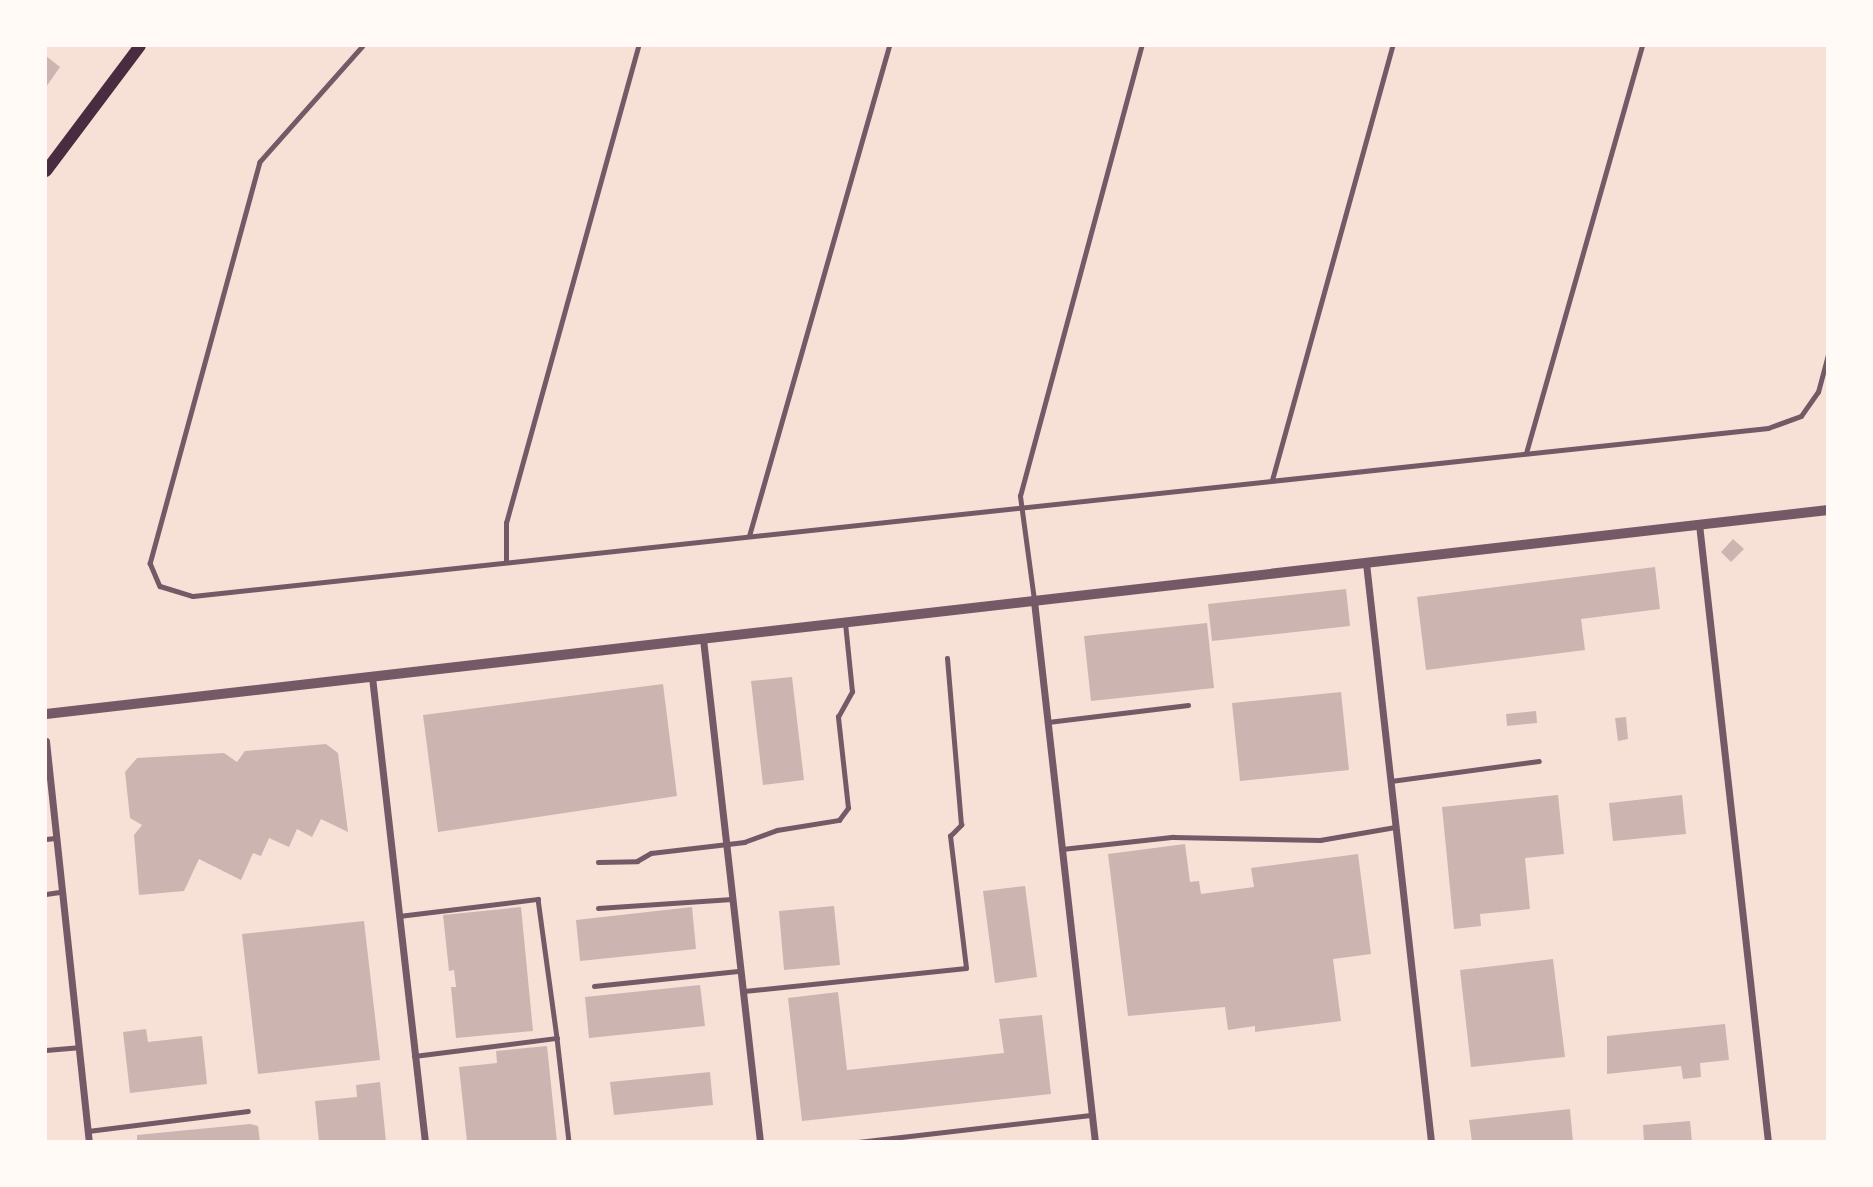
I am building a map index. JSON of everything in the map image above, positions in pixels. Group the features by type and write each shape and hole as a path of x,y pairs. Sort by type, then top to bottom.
{"main road":[{"path":"46,171 140,46"}],"street":[{"path":"46,714 1828,510"},
{"path":"1699,524 1768,1142"},
{"path":"1366,563 1431,1142"},
{"path":"1034,601 1095,1142"},
{"path":"703,639 760,1142"},
{"path":"372,677 425,1142"},
{"path":"46,741 89,1142"}],"lane":[{"path":"363,46 260,162 150,563 160,586 193,596 1768,428 1801,416 1818,392 1828,355"},
{"path":"506,562 506,523 638,46"},
{"path":"749,536 889,46"},
{"path":"1034,601 1020,496 1141,46"},
{"path":"1272,480 1392,46"},
{"path":"1526,453 1642,46"},
{"path":"598,862 637,861 651,853 725,844 839,820 848,808 838,717 852,692 845,622"},
{"path":"743,991 966,968 950,836 961,825 947,659"},
{"path":"1048,722 1188,705"},
{"path":"1391,781 1539,761"},
{"path":"1062,849 1173,836 1320,839 1396,827"},
{"path":"46,839 55,838"},
{"path":"46,894 61,892"},
{"path":"598,908 732,898"},
{"path":"399,916 538,899 569,1142"},
{"path":"594,986 740,971"},
{"path":"414,1056 557,1038"},
{"path":"46,1050 78,1046"},
{"path":"88,1131 248,1111"},
{"path":"858,1142 1092,1115"}],"building":[{"path":"46,56 60,67 46,87"},
{"path":"1733,539 1744,549 1731,562 1721,552"},
{"path":"1655,567 1660,609 1581,619 1585,650 1426,670 1417,597"},
{"path":"1346,589 1350,626 1212,641 1208,604"},
{"path":"1207,623 1214,688 1091,701 1084,636"},
{"path":"792,677 804,780 763,785 751,681"},
{"path":"663,684 677,796 438,832 423,715"},
{"path":"1341,692 1349,770 1240,781 1232,703"},
{"path":"1536,711 1537,723 1507,726 1506,714"},
{"path":"1626,717 1628,739 1618,741 1615,718"},
{"path":"326,744 338,753 348,832 321,819 312,837 297,829 289,847 269,838 261,856 253,853 241,880 199,859 184,891 139,895 134,835 142,825 130,818 125,772 137,758 224,753 237,762 245,751"},
{"path":"1558,795 1564,854 1525,858 1530,909 1480,914 1481,926 1454,929 1442,807"},
{"path":"1682,795 1686,834 1613,841 1609,803"},
{"path":"1185,844 1190,882 1199,881 1201,894 1254,887 1251,868 1358,854 1371,954 1333,959 1341,1021 1255,1032 1255,1026 1228,1030 1225,1007 1128,1016 1108,854"},
{"path":"1025,886 1037,977 995,983 983,891"},
{"path":"834,906 840,965 784,970 779,911"},
{"path":"521,907 533,1031 456,1038 451,987 456,987 454,970 449,971 443,915"},
{"path":"692,907 696,949 580,961 576,920"},
{"path":"364,921 380,1060 258,1074 242,934"},
{"path":"1553,959 1565,1057 1471,1067 1460,970"},
{"path":"700,985 705,1026 589,1038 585,997"},
{"path":"838,992 847,1070 1004,1053 999,1019 1042,1015 1051,1094 802,1121 788,998"},
{"path":"1725,1024 1729,1060 1700,1063 1701,1077 1683,1079 1681,1066 1607,1074 1607,1036"},
{"path":"146,1029 148,1042 202,1036 207,1084 130,1093 123,1032"},
{"path":"547,1046 557,1142 467,1142 459,1067 497,1063 496,1051"},
{"path":"710,1072 713,1105 614,1115 610,1082"},
{"path":"380,1082 386,1142 319,1142 315,1101 357,1097 356,1085"},
{"path":"1570,1109 1573,1142 1472,1142 1469,1120"},
{"path":"1690,1121 1692,1142 1644,1142 1643,1125"},
{"path":"250,1124 258,1126 260,1142 137,1142 137,1135"}]}
